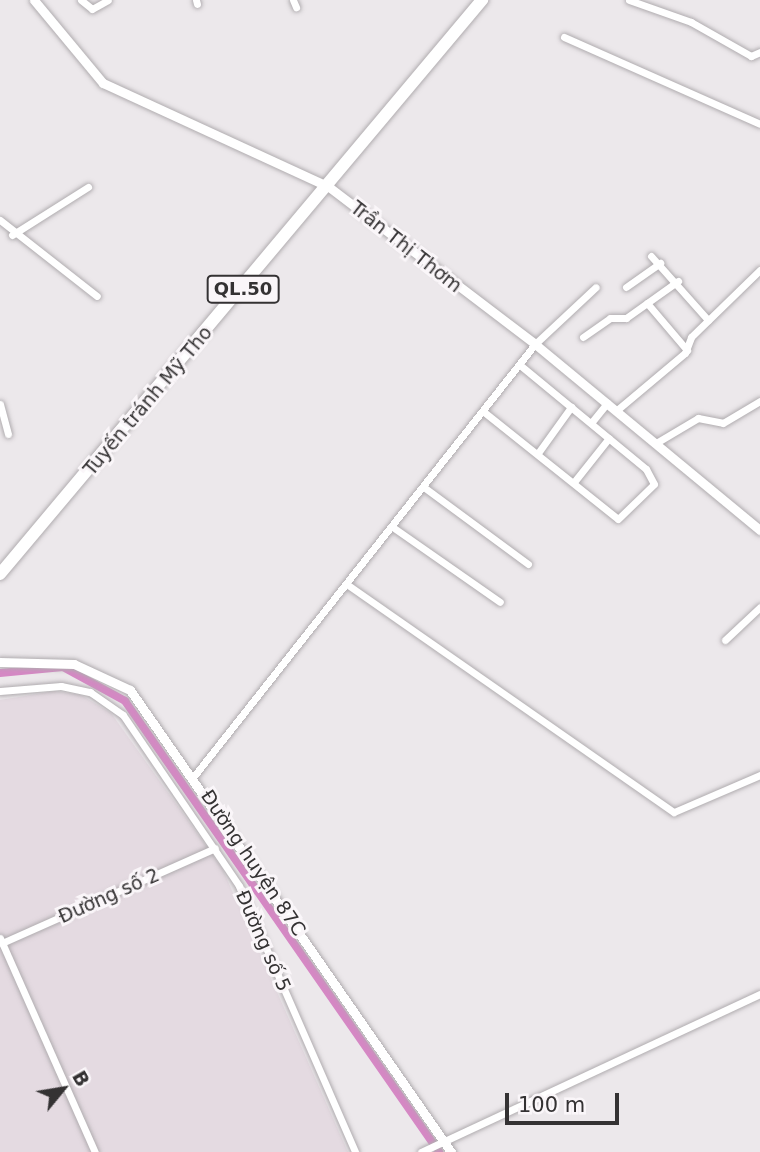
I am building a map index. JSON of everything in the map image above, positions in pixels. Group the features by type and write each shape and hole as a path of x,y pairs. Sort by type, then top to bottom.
{"highway":[{"name":"Tuyến tránh Mỹ Tho","path":"0,574 329,187 482,0"}],"street":[{"name":"Trần Thị Thơm","path":"34,0 103,83 329,187 617,411 760,530"},
{"path":"81,0 92,9 108,0"},
{"path":"629,0 691,22 751,56 760,52"},
{"path":"565,37 760,124"},
{"path":"12,234 88,187"},
{"path":"0,220 12,234 97,296"},
{"path":"651,256 678,281 708,320"},
{"path":"626,287 660,263"},
{"path":"617,411 687,350 708,320 760,270"},
{"path":"583,337 647,303 678,281"},
{"path":"194,776 394,528 534,346 596,287"},
{"path":"647,303 687,350"},
{"path":"484,412 621,520 648,492 652,474 593,421 571,407 520,365"},
{"path":"656,443 698,418 723,423 760,401"},
{"path":"0,404 8,434"},
{"path":"593,421 606,405"},
{"path":"538,453 571,407"},
{"path":"574,482 609,438"},
{"path":"425,488 528,564"},
{"path":"394,528 500,602"},
{"path":"348,585 674,812 760,775"},
{"path":"725,639 758,612"},
{"name":"Đường huyện 87C","path":"0,662 64,662 118,682 194,776 437,1144 451,1152"},
{"name":"Đường số 5","path":"0,691 61,686 115,707 215,848 246,901 355,1152"},
{"name":"Đường số 2","path":"1,940 215,848"},
{"path":"1,940 95,1152"},
{"path":"421,1152 760,994"}],"shaded area":[{"path":"55,691 81,695 111,713 222,868 348,1152 0,1152 0,700"}],"waterway":[{"path":"0,673 63,667 125,701 439,1152"}]}
